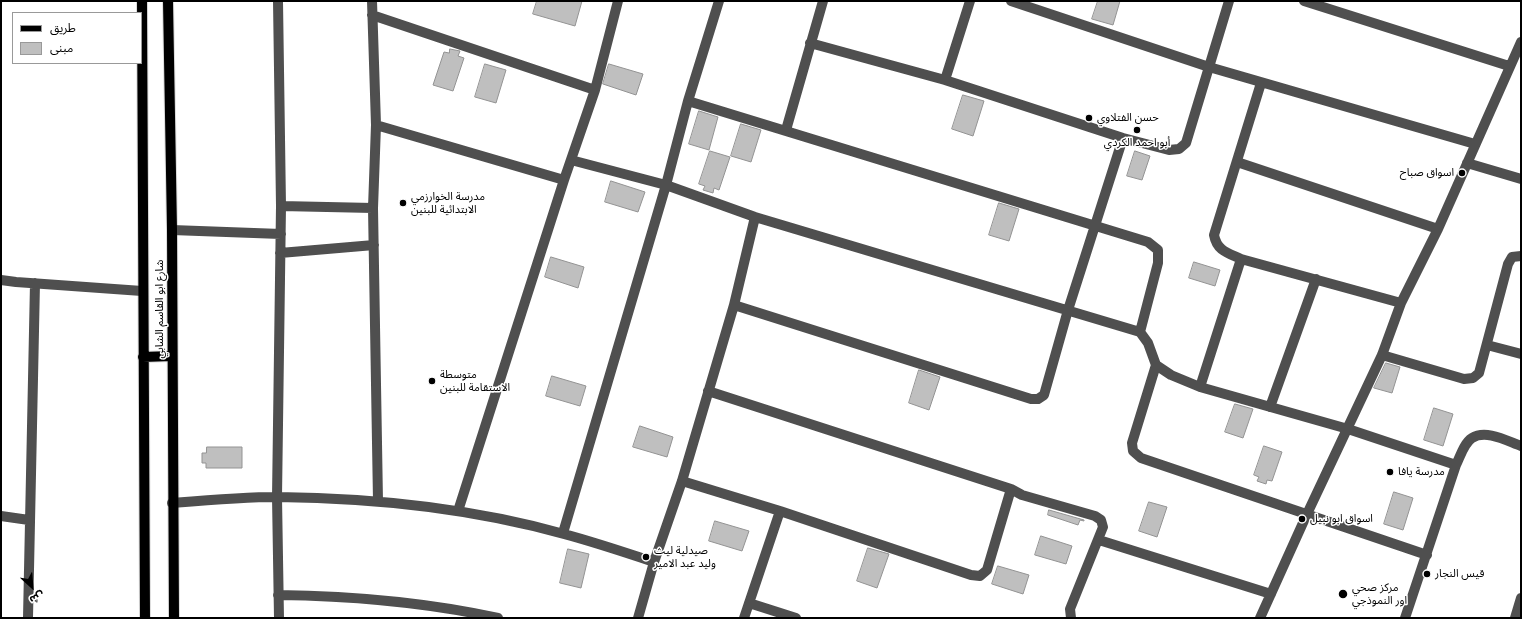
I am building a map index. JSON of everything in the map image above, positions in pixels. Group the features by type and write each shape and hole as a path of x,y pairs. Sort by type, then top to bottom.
{"main road":[{"name":"شارع ابو القاسم الشابي","path":"142,1 142,291 145,618"},
{"name":"شارع ابو القاسم الشابي","path":"168,1 172,230 172,503 174,618"},
{"path":"143,357 172,356"}],"street":[{"path":"278,1 281,206 277,497 279,618"},
{"path":"372,1 376,125 373,208 378,501"},
{"path":"458,511 564,180 595,90 618,1"},
{"path":"563,533 666,186 688,101 719,1"},
{"path":"786,130 823,1"},
{"path":"945,80 970,1"},
{"path":"1011,1 1209,68 1475,144"},
{"path":"810,43 945,80 1123,138 1169,150 1179,149 1186,143 1229,1"},
{"path":"1304,1 1509,66"},
{"path":"372,15 595,90"},
{"path":"1260,618 1382,355 1401,303 1438,228 1521,42"},
{"path":"1261,83 1214,235 1215,242 1222,250 1241,259 1316,278 1401,303"},
{"path":"688,101 1148,242 1158,250 1158,263 1140,332"},
{"path":"376,125 564,180"},
{"path":"734,305 1031,399 1038,399 1044,395 1068,310 1123,138"},
{"path":"571,160 666,186 755,217 1140,332 1148,343 1156,365 1171,375 1200,386 1270,408 1348,429 1456,465"},
{"path":"1237,162 1438,228"},
{"path":"1467,163 1521,179"},
{"path":"281,206 373,208"},
{"path":"638,618 654,562 682,481 734,305 755,217"},
{"path":"172,230 281,234"},
{"path":"280,253 374,245"},
{"path":"1382,355 1464,379 1473,378 1479,373 1508,264 1512,257 1521,256"},
{"path":"1200,386 1241,259"},
{"path":"1270,408 1316,278"},
{"path":"1,280 142,291"},
{"path":"28,618 35,283"},
{"path":"1487,346 1521,354"},
{"path":"1156,365 1132,443 1133,451 1141,458 1426,555"},
{"path":"708,391 1011,489 1022,495 1095,516 1101,520 1103,527 1070,609 1071,618"},
{"path":"1405,618 1456,465 1465,446 1472,438 1485,434 1521,446"},
{"path":"682,481 780,511 971,575 980,576 987,570 1011,489"},
{"path":"172,503 277,497 378,501 458,511 510,521 563,533 654,562"},
{"path":"744,618 780,511"},
{"path":"1,516 29,520"},
{"path":"1099,540 1271,594"},
{"path":"278,595 322,596 403,602 454,609 498,618"},
{"path":"1515,618 1521,598"},
{"path":"749,603 796,618"}],"building":[{"path":"537,1 582,1 575,26 533,14"},
{"path":"1098,1 1120,1 1113,25 1092,19"},
{"path":"450,49 460,51 458,56 464,58 453,91 433,85 444,52 449,53"},
{"path":"485,64 506,70 496,103 475,97"},
{"path":"609,64 643,74 636,95 603,84"},
{"path":"963,95 984,101 973,136 952,129"},
{"path":"699,111 718,117 709,150 689,144"},
{"path":"741,124 761,130 751,162 731,156"},
{"path":"710,151 730,157 719,190 714,188 713,193 703,190 705,186 699,184"},
{"path":"1135,151 1150,156 1142,180 1127,176"},
{"path":"611,181 645,192 638,212 605,202"},
{"path":"999,203 1019,209 1009,241 989,235"},
{"path":"551,257 584,267 578,288 545,277"},
{"path":"1194,262 1220,270 1215,286 1189,278"},
{"path":"1386,363 1400,367 1392,393 1374,388"},
{"path":"919,370 940,377 929,410 909,403"},
{"path":"552,376 586,386 580,406 546,396"},
{"path":"1235,404 1253,409 1243,438 1225,432"},
{"path":"1434,408 1453,414 1443,446 1424,440"},
{"path":"640,426 673,437 667,457 633,447"},
{"path":"1264,446 1282,452 1272,481 1267,480 1266,484 1257,481 1259,477 1254,475"},
{"path":"207,447 242,447 242,468 206,468 206,463 202,463 202,453 206,453"},
{"path":"1394,492 1413,498 1403,530 1384,524"},
{"path":"1149,502 1167,507 1157,537 1139,531"},
{"path":"1049,510 1084,521 1080,520 1078,525 1048,515"},
{"path":"715,521 749,531 742,551 709,541"},
{"path":"1041,536 1072,546 1066,564 1035,555"},
{"path":"868,548 889,554 877,588 857,581"},
{"path":"568,549 589,554 581,588 560,583"},
{"path":"998,566 1029,575 1023,594 992,584"}],"place":[{"name":"حسن الفتلاوي","path":"1089,118"},
{"name":"أبو احمد الكردي","path":"1137,130"},
{"name":"اسواق صباح","path":"1462,173"},
{"name":"مدرسة الخوارزمي الابتدائية للبنين","path":"403,203"},
{"name":"متوسطة الاستقامة للبنين","path":"432,381"},
{"name":"مدرسة يافا","path":"1390,472"},
{"name":"اسواق ابو نبيل","path":"1302,519"},
{"name":"صيدلية ليث وليد عبد الامير","path":"646,557"},
{"name":"قيس النجار","path":"1427,574"},
{"name":"مركز صحي اور النموذجي","path":"1343,594"}]}
